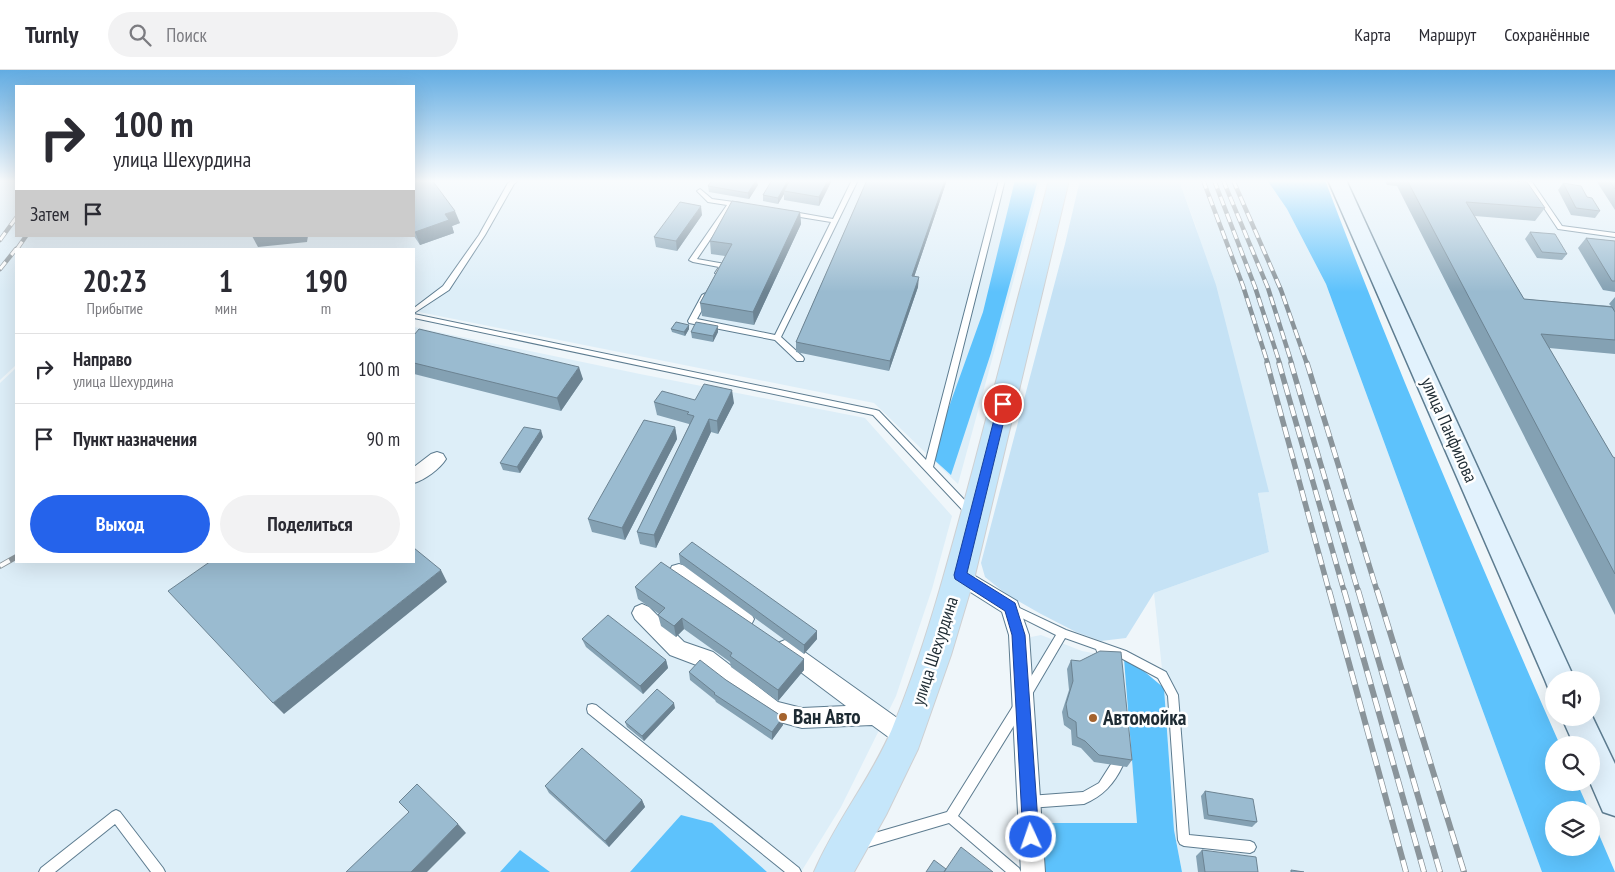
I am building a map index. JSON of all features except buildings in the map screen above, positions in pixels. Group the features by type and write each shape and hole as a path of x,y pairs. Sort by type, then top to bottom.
{"main road":[{"name":"улица Шехурдина","path":"840,860 873,802 906,737 935,655 960,575 1050,217"},
{"name":"улица Панфилова","path":"1354,217 1556,671"},
{"path":"1600,766 1615,800"}],"street":[{"path":"415,475 437,459"},
{"path":"679,572 906,737"},
{"path":"960,575 1010,607 1019,635 1033,872"},
{"path":"642,613 677,649 706,659 773,711 802,718 876,716"}],"lane":[{"path":"415,310 446,288 492,217"},
{"path":"714,282 723,266 693,260 721,217"},
{"path":"815,217 835,221"},
{"path":"777,338 837,217"},
{"path":"928,468 992,217"},
{"path":"1553,217 1560,228 1615,234"},
{"path":"710,289 692,321 777,338 800,359"},
{"path":"415,316 876,414 975,517"},
{"path":"1010,607 1063,634 1122,654 1162,675 1173,695 1184,840 1250,847"},
{"path":"840,860 951,817 1063,634"},
{"path":"1100,646 1106,660"},
{"path":"592,710 795,872"},
{"path":"1029,802 1084,798 1104,787 1117,765"},
{"path":"45,872 116,816 158,872"},
{"path":"951,817 1015,872"}],"shaded area":[{"path":"0,217 15,217 15,237 415,237 415,217 1031,217 958,484 874,403 415,311 415,248 15,248 15,366 0,380"},
{"path":"1006,217 1028,217 991,353 951,475 931,457 983,312"},
{"path":"1071,217 1192,217 1216,285 1269,492 1258,493 1269,552 1154,593 1126,638 1101,641 1076,632 1041,614 1006,594 985,577 981,563"},
{"path":"1193,217 1291,217 1326,284 1542,872 1182,872 1174,830 1164,688 1154,593 1269,552 1258,493 1268,492"},
{"path":"1291,217 1339,217 1409,393 1545,710 1545,726 1552,726 1556,736 1545,736 1545,791 1581,791 1585,801 1545,801 1545,856 1600,856 1600,837 1615,872 1542,872 1326,284"},
{"path":"1365,217 1615,217 1615,774 1600,740 1600,736 1598,736 1594,726 1600,726 1600,671 1569,671"},
{"path":"415,327 865,418 952,516 932,589 896,696 841,807 801,872 0,872 0,383 15,369 15,563 415,563"},
{"path":"1041,635 1082,651 1124,659 1137,823 1039,823 1025,647 1031,637"},
{"path":"1124,659 1145,672 1164,688 1174,830 1182,872 1043,872 1039,823 1137,823"},
{"path":"681,815 712,823 767,872 630,872"},
{"path":"520,850 550,872 500,872"}],"railway":[{"path":"1217,217 1243,286 1268,364"},
{"path":"1228,217 1255,287 1280,364"},
{"path":"1239,217 1268,288 1292,364"},
{"path":"1249,217 1281,290 1307,364"},
{"path":"0,240 15,219"},
{"path":"18,248 25,237"},
{"path":"0,269 15,250"},
{"path":"1267,363 1329,591"},
{"path":"1279,363 1344,591"},
{"path":"1291,363 1358,591"},
{"path":"1307,363 1377,591"},
{"path":"0,566 15,558"},
{"path":"1329,590 1406,872"},
{"path":"1344,590 1424,872"},
{"path":"1358,590 1440,872"},
{"path":"1377,590 1464,872"}],"place":[{"name":"Ван Авто","path":"783,717"},
{"name":"Автомойка","path":"1093,718"}],"route":[{"path":"1003,404 960,575 1010,607 1019,635 1031,837"}]}
